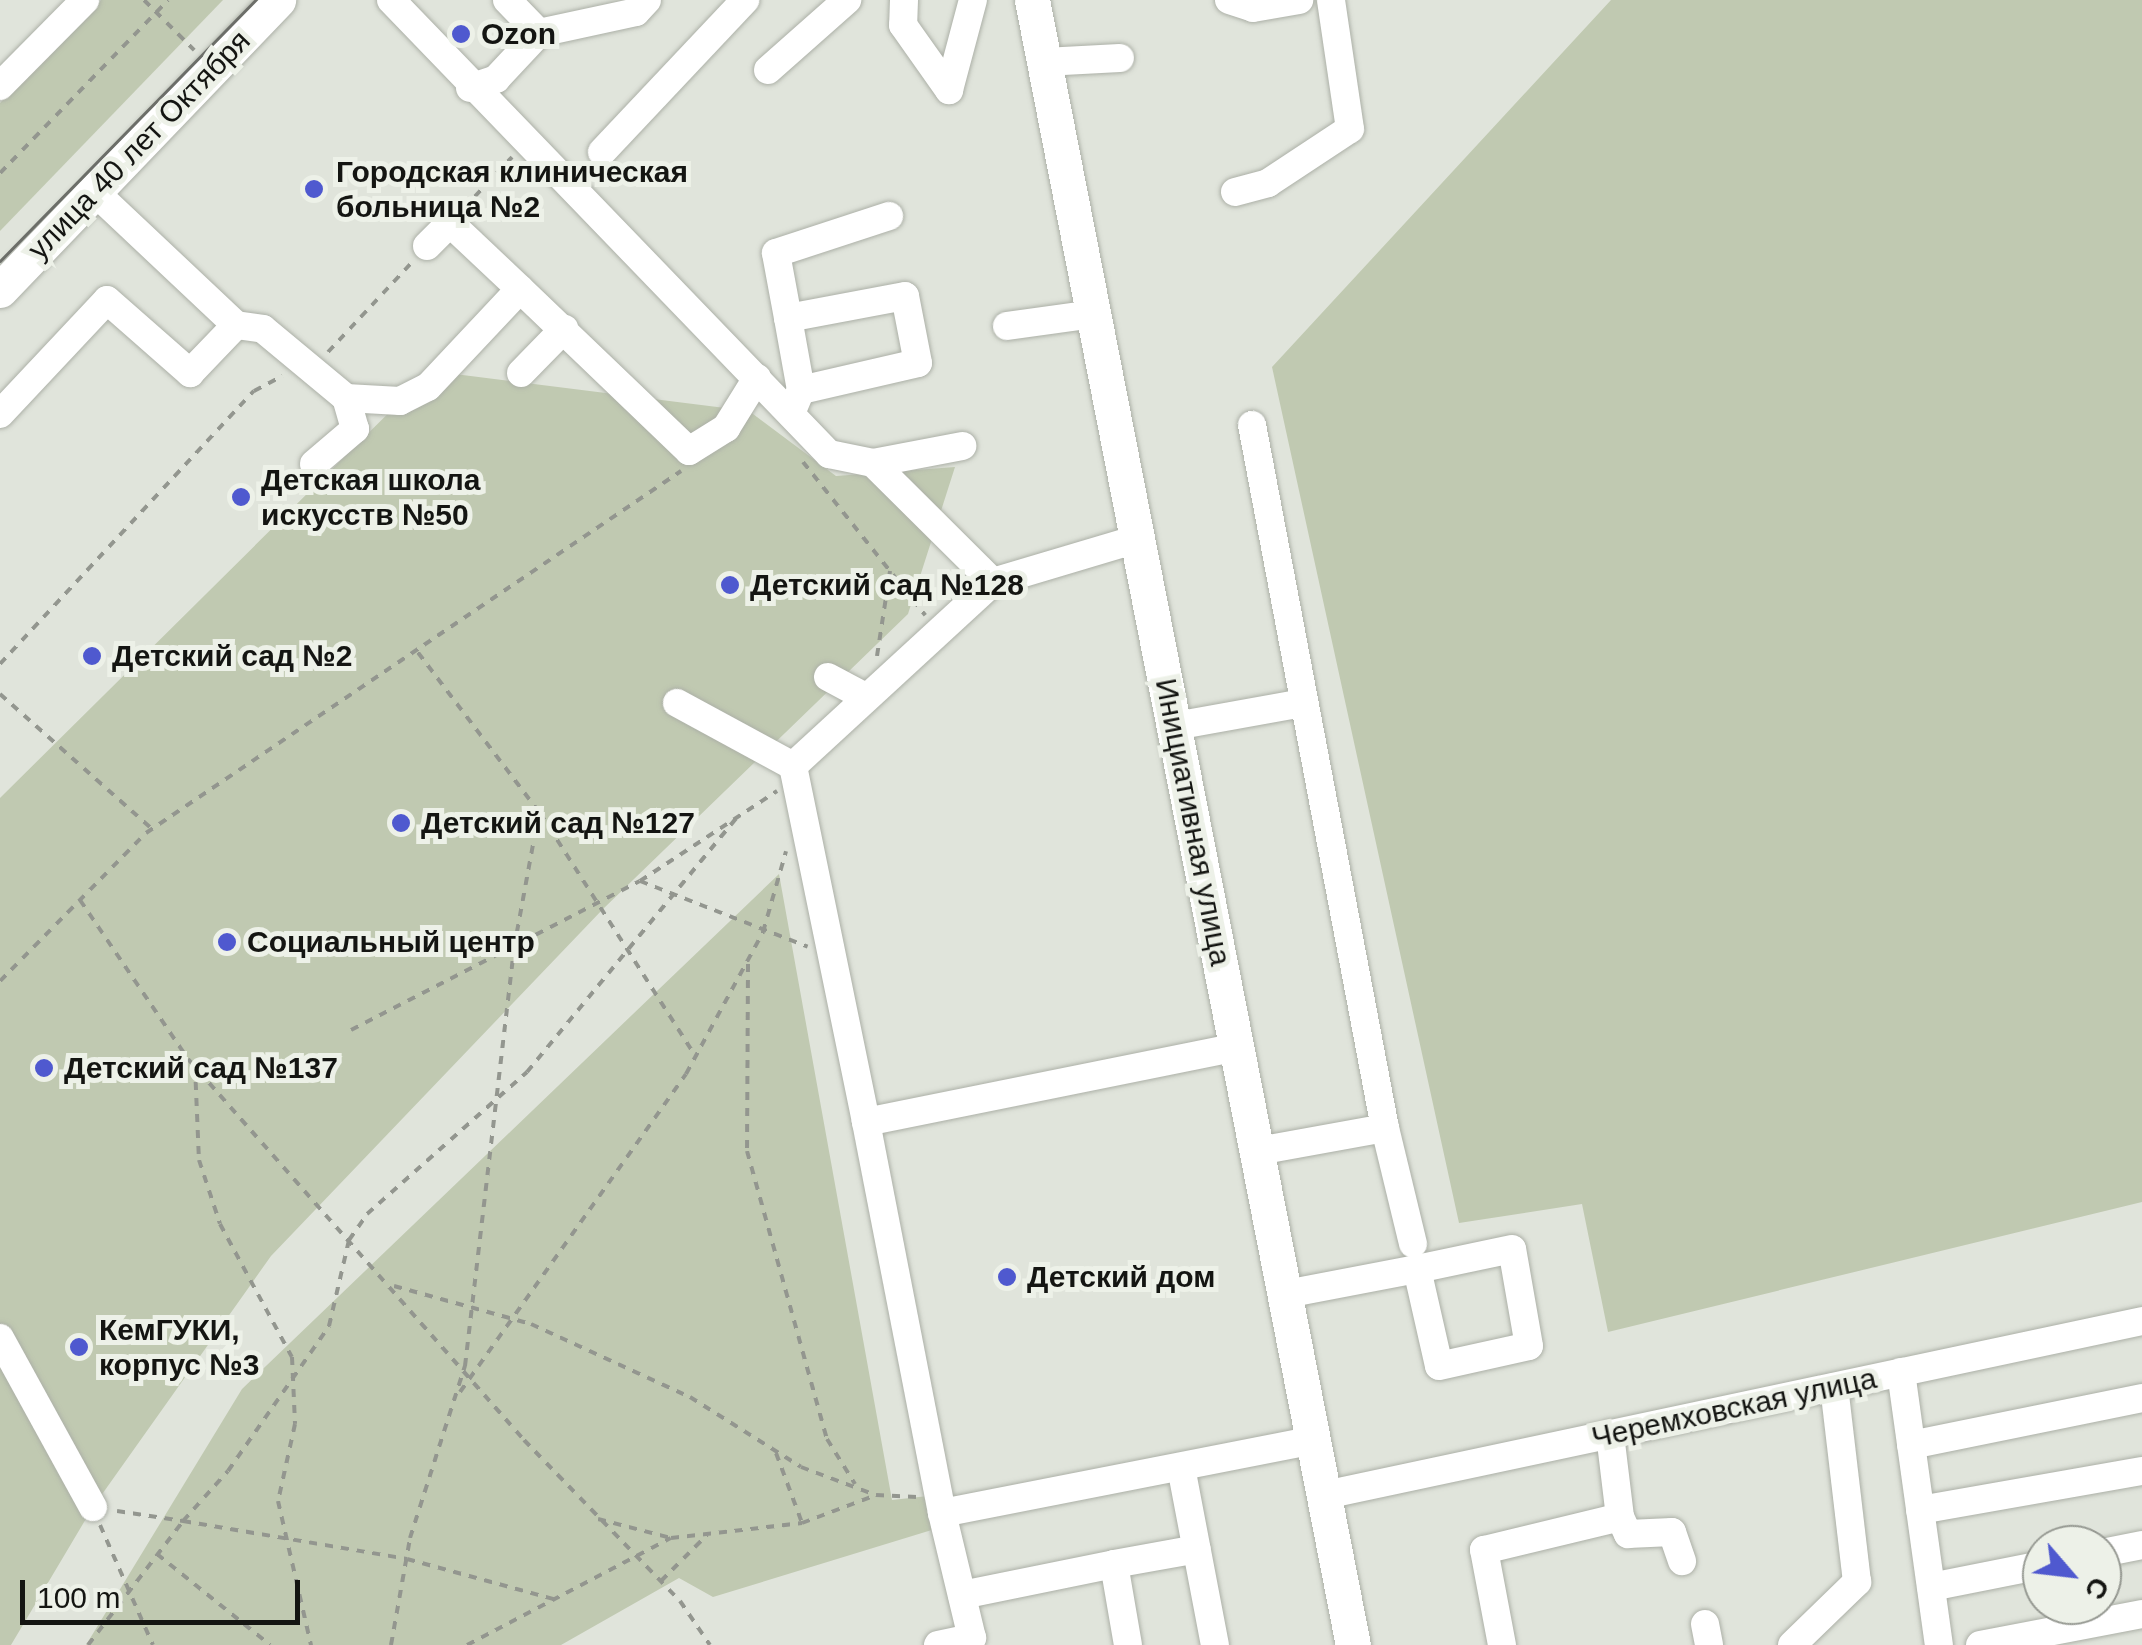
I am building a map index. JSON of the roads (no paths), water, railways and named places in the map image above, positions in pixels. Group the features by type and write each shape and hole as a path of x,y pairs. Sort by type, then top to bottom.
{"main road":[{"name":"улица 40 лет Октября","path":"0,290 278,0"},
{"name":"Инициативная улица","path":"1032,0 1353,1645"}],"street":[{"path":"0,86 85,0"},
{"path":"390,0 522,146 757,378 796,401 918,364 905,296 788,318"},
{"path":"506,0 539,33"},
{"path":"470,88 496,79 539,33 636,12 647,0"},
{"path":"602,152 745,0"},
{"path":"768,70 847,0"},
{"path":"904,0 904,25 949,90 974,0"},
{"path":"1229,0 1268,8 1299,0"},
{"path":"1235,192 1268,183 1350,128 1332,0"},
{"path":"1044,62 1120,58"},
{"path":"96,192 236,324 263,329 346,398 355,429 314,464"},
{"path":"889,216 776,253 788,318 796,401 829,454 873,464 962,446"},
{"path":"427,246 450,223 564,329 669,442 689,451 726,428 757,378"},
{"path":"346,398 400,401 428,387 520,289"},
{"path":"0,414 108,300 190,373 236,324"},
{"path":"1007,326 1093,314"},
{"path":"521,374 564,329"},
{"path":"1252,425 1384,1128 1415,1256 1439,1366 1530,1346 1512,1250 1415,1256 1286,1294"},
{"path":"873,464 992,582"},
{"path":"794,772 868,691 934,627 992,582 1137,540"},
{"path":"828,677 868,691"},
{"path":"677,703 794,772 941,1508 972,1638 938,1645"},
{"path":"1175,726 1303,703"},
{"path":"866,1122 1238,1047"},
{"path":"1258,1151 1384,1128"},
{"name":"Черемховская улица","path":"1325,1495 2142,1321"},
{"path":"0,1338 93,1507"},
{"path":"1902,1372 1939,1645"},
{"path":"1792,1645 1857,1582 1834,1387"},
{"path":"1912,1445 2142,1398"},
{"path":"1610,1434 1620,1517 1628,1534 1672,1532 1682,1561"},
{"path":"941,1508 1314,1440"},
{"path":"1181,1466 1215,1645"},
{"path":"1920,1510 2142,1470"},
{"path":"1502,1645 1484,1550 1620,1517"},
{"path":"962,1595 1197,1549"},
{"path":"1114,1564 1128,1645"},
{"path":"1931,1587 2022,1569"},
{"path":"1980,1645 2142,1614"}],"tram line":[{"path":"0,261 256,0"}],"place":[{"name":"Ozon","path":"461,34"},
{"name":"Городская клиническая больница №2","path":"314,189"},
{"name":"Детская школа искусств №50","path":"241,497"},
{"name":"Детский сад №128","path":"730,585"},
{"name":"Детский сад №2","path":"92,656"},
{"name":"Детский сад №127","path":"401,823"},
{"name":"Социальный центр","path":"227,942"},
{"name":"Детский сад №137","path":"44,1068"},
{"name":"Детский дом","path":"1007,1277"},
{"name":"КемГУКИ, корпус №3","path":"79,1347"}]}
